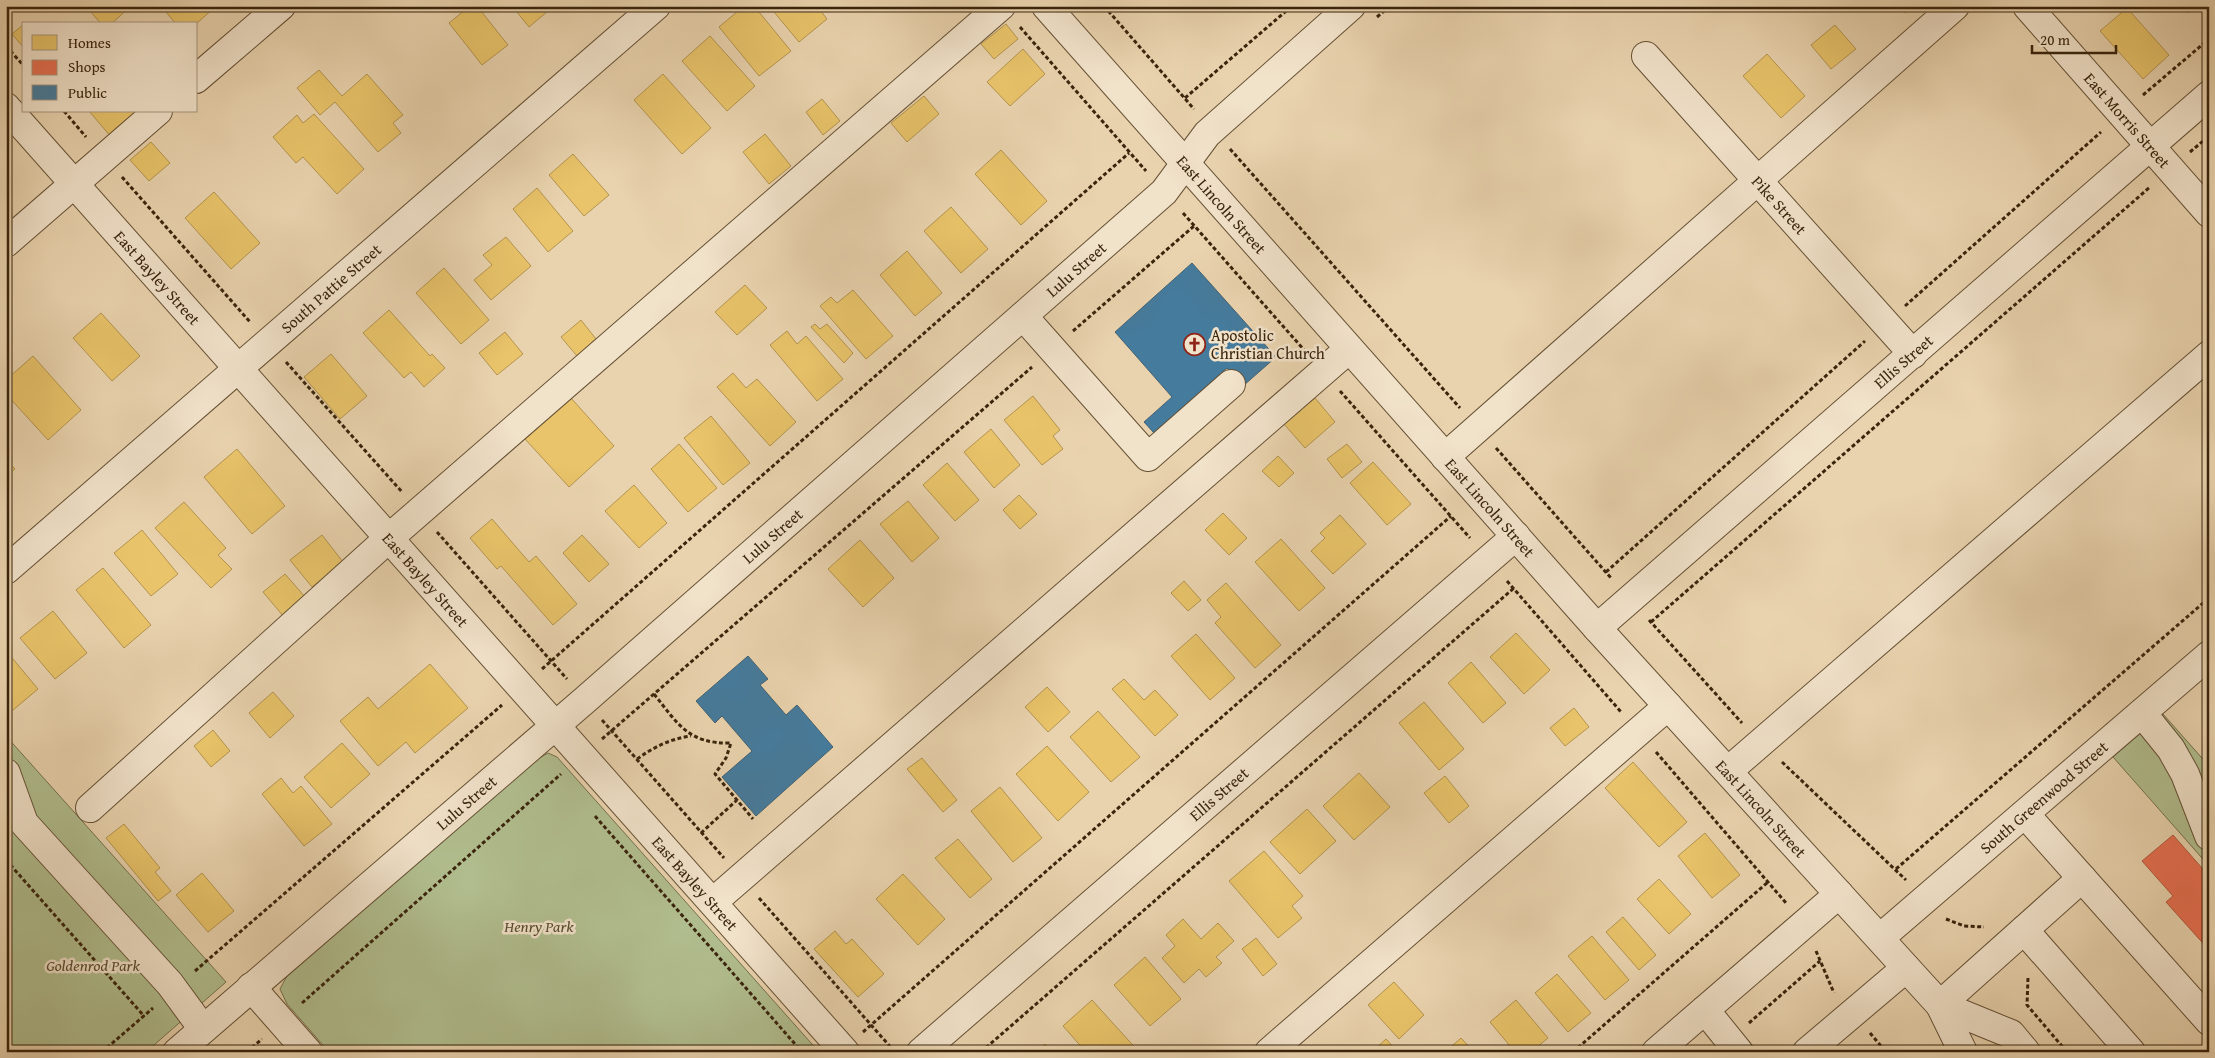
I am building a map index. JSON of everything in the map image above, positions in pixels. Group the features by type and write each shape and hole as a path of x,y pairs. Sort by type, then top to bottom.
{"street":[{"path":"198,77 281,6"},
{"name":"South Pattie Street","path":"6,570 656,6"},
{"name":"East Lincoln Street","path":"1046,6 1597,628 1940,1005 1963,1052"},
{"name":"Lulu Street","path":"177,1052 585,700 1164,192 1212,129 1351,6"},
{"path":"1445,457 1955,6"},
{"name":"East Morris Street","path":"2027,6 2209,214"},
{"path":"90,808 389,538 1007,13"},
{"name":"Pike Street","path":"1646,56 1912,354"},
{"name":"Ellis Street","path":"1597,628 2209,95"},
{"name":"East Bayley Street","path":"6,108 844,1051"},
{"path":"6,243 157,112"},
{"path":"1023,316 1148,457 1231,384"},
{"path":"713,902 1349,349"},
{"path":"1728,771 2209,355"},
{"name":"Ellis Street","path":"921,1052 1516,536"},
{"name":"South Greenwood Street","path":"1880,938 2209,655"},
{"path":"1269,1052 1668,706"},
{"path":"2142,713 2171,749 2185,774 2209,836"},
{"path":"6,773 24,822 174,989 204,1029"},
{"path":"2025,814 2209,1021"},
{"path":"1940,1005 2082,878"},
{"path":"1656,1052 1839,894"},
{"path":"2017,936 2131,1052"},
{"path":"1821,1048 1852,1014 1906,968"},
{"path":"251,987 308,1052"},
{"name":"East Lincoln Street","path":"1940,1005 2011,1034 2026,1052"},
{"path":"1705,1010 1735,1046"}],"path":[{"path":"1104,6 1630,599 1761,742 1944,918 1964,926 1998,928 2017,936 2029,963 2027,1004 2067,1052"},
{"path":"1185,98 1292,6"},
{"path":"1007,13 1451,516 1768,882 1801,927 1820,961 1834,994 1886,1052"},
{"path":"6,46 22,64"},
{"path":"65,112 702,832 894,1052"},
{"path":"102,1052 522,687 1129,153"},
{"path":"247,1052 654,694 1194,226"},
{"path":"844,1051 871,1025 1451,516"},
{"path":"981,1052 1514,588"},
{"path":"1896,870 2209,598"},
{"path":"654,694 691,736"},
{"path":"637,760 651,749 673,739 691,736 716,744 731,743 726,758 716,774 753,819"},
{"path":"702,832 737,800"},
{"path":"6,860 144,1016"},
{"path":"1573,1052 1768,882"},
{"path":"1735,1046 1820,961"}],"green space":[{"path":"2163,714 2209,766 2209,866 2113,757"},
{"name":"Goldenrod Park","path":"6,736 226,982 146,1052 6,1052"},
{"name":"Henry Park","path":"548,753 557,757 819,1052 329,1052 287,1004 280,989 287,976 533,762"}],"building: Homes":[{"path":"86,6 131,6 113,22 99,22"},
{"path":"161,6 213,6 214,8 198,22 174,22"},
{"path":"470,6 477,6 508,45 482,65 449,23"},
{"path":"512,6 554,6 529,27"},
{"path":"744,6 754,6 791,51 759,76 719,27"},
{"path":"769,6 817,6 827,19 799,42"},
{"path":"1899,6 1914,6 1905,13"},
{"path":"2182,6 2196,6 2187,13"},
{"path":"2199,6 2209,6 2209,18"},
{"path":"2127,8 2169,55 2143,79 2100,31"},
{"path":"1006,24 1018,39 994,59 981,44"},
{"path":"1835,25 1856,49 1831,69 1811,45"},
{"path":"22,26 22,46 12,34"},
{"path":"710,36 755,86 727,111 682,61"},
{"path":"1023,49 1045,74 1010,106 987,82"},
{"path":"1767,54 1805,96 1781,118 1743,76"},
{"path":"319,70 342,96 367,74 403,115 393,123 401,133 378,152 335,102 320,115 297,88"},
{"path":"663,74 711,128 682,154 634,100"},
{"path":"924,96 939,114 907,142 891,123"},
{"path":"822,99 840,121 823,135 806,112"},
{"path":"90,112 138,112 111,137"},
{"path":"314,114 364,169 337,194 303,157 296,163 273,137 297,115 303,123"},
{"path":"765,134 791,166 769,184 743,152"},
{"path":"151,142 170,163 149,181 130,160"},
{"path":"1001,150 1047,201 1021,225 975,174"},
{"path":"573,154 609,195 584,216 549,175"},
{"path":"537,188 573,231 548,252 513,209"},
{"path":"214,192 260,243 231,269 185,218"},
{"path":"951,207 988,249 961,273 924,231"},
{"path":"506,237 531,266 491,300 474,280 492,265 483,255"},
{"path":"907,251 942,293 915,316 880,275"},
{"path":"444,268 489,320 461,344 416,293"},
{"path":"745,285 767,308 737,335 715,312"},
{"path":"853,290 893,336 866,359 820,306 831,297 837,303"},
{"path":"389,310 430,356 432,354 445,368 424,387 411,372 404,378 363,333"},
{"path":"101,313 140,356 112,381 73,338"},
{"path":"581,320 596,339 577,356 561,337"},
{"path":"815,324 820,329 827,324 853,353 844,363 811,327"},
{"path":"787,331 797,344 806,336 843,379 817,401 770,345"},
{"path":"505,332 523,354 497,375 479,353"},
{"path":"331,354 367,396 340,419 304,377"},
{"path":"33,356 81,410 48,440 6,394 6,380"},
{"path":"733,373 746,388 757,379 796,422 770,446 717,387"},
{"path":"1033,396 1060,430 1053,436 1063,449 1042,465 1004,420"},
{"path":"571,398 614,446 569,487 525,439"},
{"path":"1315,398 1335,422 1305,448 1284,424"},
{"path":"711,416 750,463 723,485 684,438"},
{"path":"991,429 1020,465 994,488 964,452"},
{"path":"679,444 717,488 688,512 651,469"},
{"path":"1347,444 1362,462 1342,478 1327,459"},
{"path":"237,449 285,506 252,534 204,477"},
{"path":"1278,456 1294,473 1279,487 1262,471"},
{"path":"6,459 15,469 6,476"},
{"path":"1373,462 1411,504 1387,525 1350,483"},
{"path":"947,463 979,500 955,521 923,485"},
{"path":"634,485 667,523 639,548 605,511"},
{"path":"1019,495 1037,514 1020,529 1003,510"},
{"path":"908,501 939,538 912,562 880,524"},
{"path":"184,502 226,548 218,555 232,569 211,588 155,528"},
{"path":"1223,513 1247,538 1229,555 1205,530"},
{"path":"1340,515 1366,544 1333,574 1311,551 1325,538 1320,533"},
{"path":"492,519 529,562 536,556 577,604 553,625 501,566 497,569 470,538"},
{"path":"142,530 178,574 151,596 114,553"},
{"path":"322,535 343,562 312,587 290,560"},
{"path":"582,535 609,564 589,582 563,553"},
{"path":"1281,539 1325,588 1299,611 1255,562"},
{"path":"860,540 894,578 863,607 828,569"},
{"path":"103,568 151,625 124,648 76,590"},
{"path":"285,574 306,598 284,617 263,592"},
{"path":"1184,581 1201,600 1188,611 1171,593"},
{"path":"1226,583 1281,645 1255,668 1215,623 1221,617 1207,600"},
{"path":"53,611 87,653 55,679 20,638"},
{"path":"1516,633 1550,670 1524,694 1490,657"},
{"path":"1196,634 1235,678 1210,700 1171,656"},
{"path":"8,653 38,689 6,716 6,654"},
{"path":"1471,662 1506,703 1483,723 1448,683"},
{"path":"430,664 468,708 415,753 406,742 378,766 340,721 368,697 378,709"},
{"path":"1124,679 1144,700 1155,690 1178,715 1155,736 1112,689"},
{"path":"1047,687 1070,712 1048,732 1025,707"},
{"path":"273,692 294,716 270,738 249,713"},
{"path":"1424,702 1464,749 1439,770 1399,723"},
{"path":"1574,708 1589,727 1565,746 1550,728"},
{"path":"1098,711 1140,757 1111,782 1070,737"},
{"path":"213,730 230,751 211,767 194,746"},
{"path":"342,743 370,774 331,808 304,777"},
{"path":"1047,746 1089,792 1058,821 1016,774"},
{"path":"922,758 957,800 943,812 907,769"},
{"path":"1633,762 1687,822 1659,847 1605,788"},
{"path":"1359,773 1390,807 1354,840 1323,806"},
{"path":"1445,776 1469,806 1449,823 1424,793"},
{"path":"281,778 293,793 301,786 332,824 304,846 262,794"},
{"path":"1000,787 1042,838 1013,862 971,811"},
{"path":"1307,809 1336,841 1300,874 1270,842"},
{"path":"124,824 160,868 155,872 171,891 158,901 106,838"},
{"path":"1705,833 1740,875 1712,898 1678,856"},
{"path":"958,839 992,879 970,898 935,858"},
{"path":"1264,851 1303,896 1292,906 1302,918 1278,938 1229,881"},
{"path":"202,873 234,911 208,932 176,895"},
{"path":"903,874 945,919 918,945 876,899"},
{"path":"1659,879 1691,914 1669,934 1637,899"},
{"path":"1623,917 1656,955 1639,970 1606,932"},
{"path":"1183,919 1201,939 1218,923 1234,941 1216,957 1222,963 1206,977 1199,969 1184,983 1162,958 1175,946 1166,935"},
{"path":"835,931 846,944 852,939 884,974 858,997 814,949"},
{"path":"1592,936 1629,980 1605,1000 1568,956"},
{"path":"1256,938 1277,964 1263,976 1242,949"},
{"path":"1145,957 1181,999 1150,1026 1114,985"},
{"path":"1557,974 1591,1013 1568,1032 1535,993"},
{"path":"1394,982 1424,1015 1399,1039 1368,1005"},
{"path":"1092,1000 1139,1052 1086,1052 1063,1026"},
{"path":"1516,1000 1548,1038 1531,1052 1515,1052 1490,1022"},
{"path":"1461,1038 1474,1052 1445,1052"},
{"path":"1386,1039 1398,1052 1372,1052"},
{"path":"1045,1044 1053,1052 1037,1052"}],"building: Shops":[{"path":"2173,835 2209,876 2209,950 2166,902 2173,896 2142,861"}],"building: Public":[{"name":"Apostolic Christian Church","path":"1192,263 1276,357 1243,386 1227,368 1154,433 1144,422 1172,397 1115,332"},
{"path":"748,656 768,679 760,685 786,715 797,705 833,747 756,816 722,777 752,751 722,716 715,723 696,701"}],"place":[{"name":"Apostolic Christian Church","path":"1195,344"}]}
